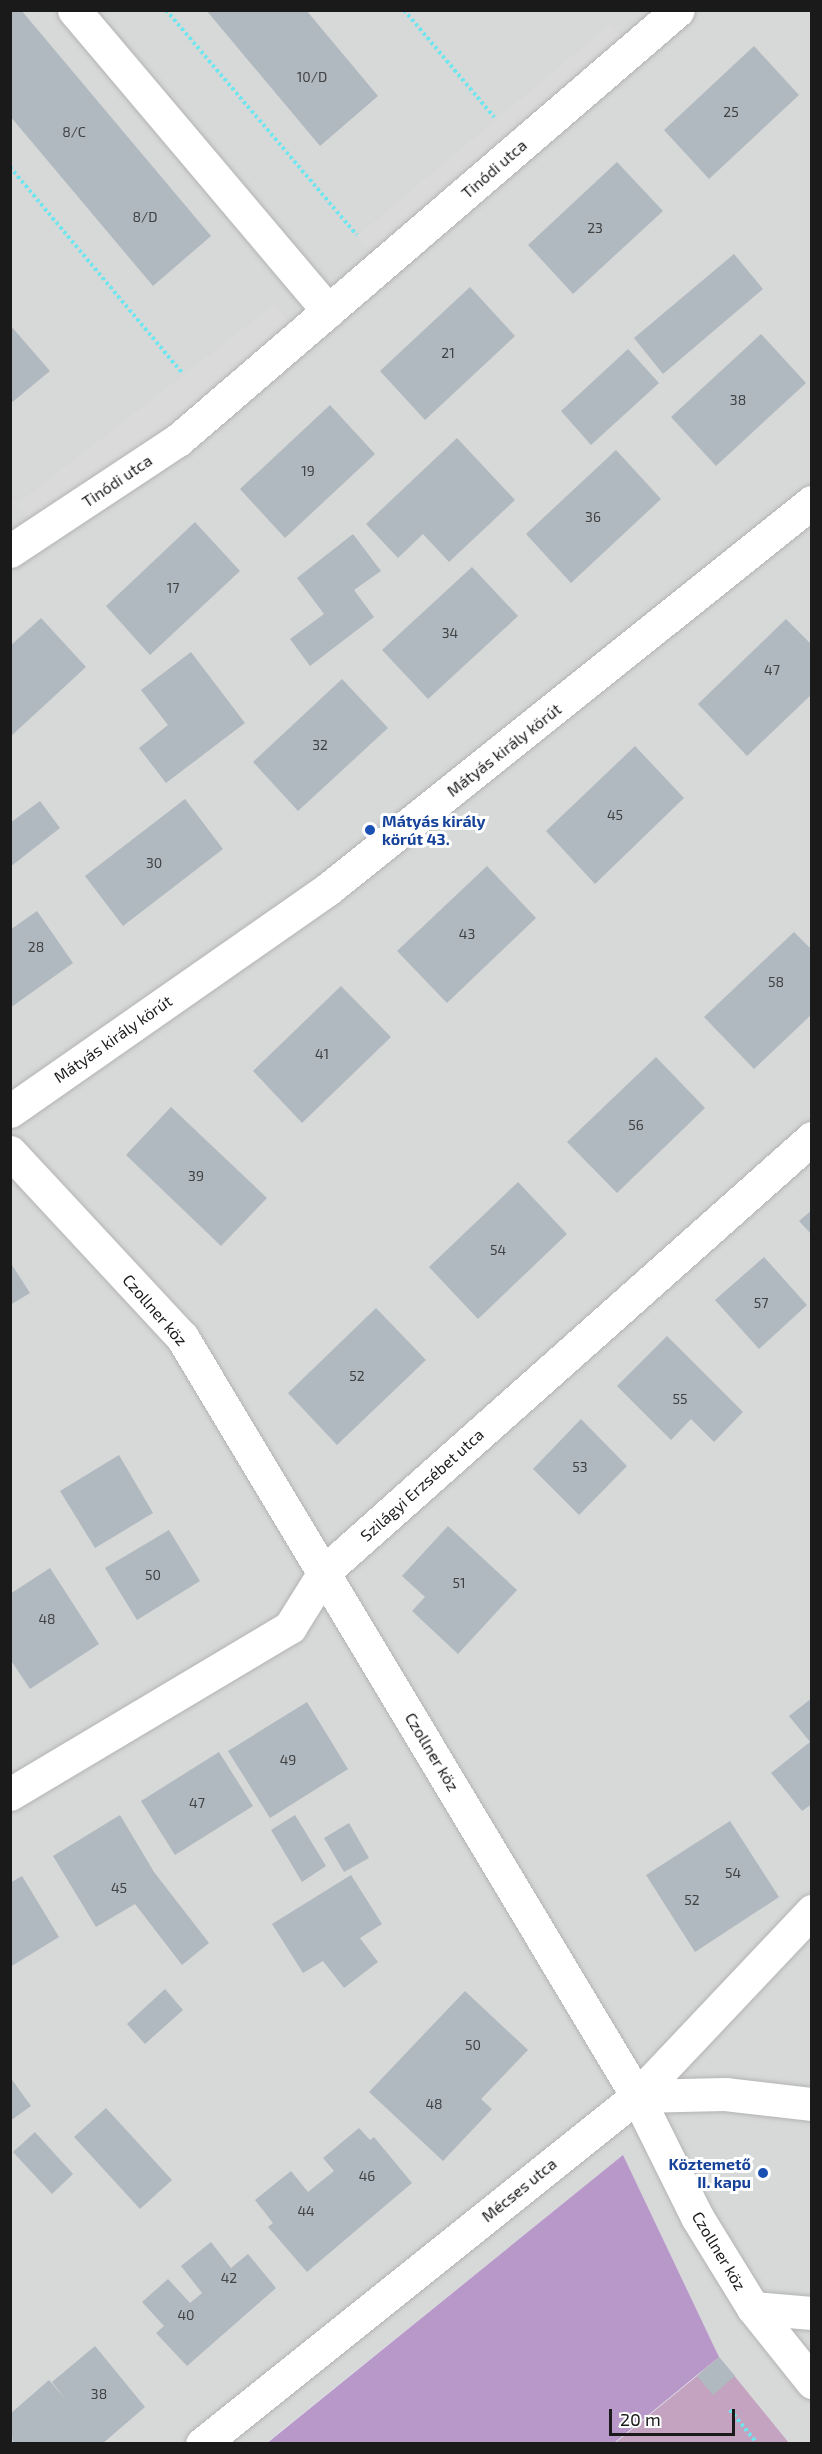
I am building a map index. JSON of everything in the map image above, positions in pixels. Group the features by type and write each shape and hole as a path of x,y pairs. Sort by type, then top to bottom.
{"street":[{"path":"74,10 328,311"},
{"name":"Tinódi utca","path":"10,551 178,440 328,311 661,16"},
{"name":"Mátyás király körút","path":"10,1111 328,889 812,502"},
{"name":"Szilágyi Erzsébet utca","path":"10,1794 290,1627 325,1571 812,1138"},
{"name":"Czollner köz","path":"10,1152 182,1337 325,1571 637,2096 698,2217 753,2308 812,2382"},
{"name":"Mécses utca","path":"202,2444 637,2096 812,1911"},
{"path":"637,2096 725,2094 812,2104"},
{"path":"753,2308 812,2313"}],"path":[{"path":"166,10 357,236"},
{"path":"404,10 496,120"},
{"path":"10,167 183,374"},
{"path":"730,2410 756,2443"}],"shaded area":[{"path":"11,11 811,11 811,2443 789,2443 719,2357 623,2155 266,2443 11,2444"},
{"path":"610,24 633,48 382,265 357,236"},
{"path":"275,304 300,335 38,533 17,504"},
{"path":"10,497 17,504 11,508"},
{"path":"623,2155 719,2357 614,2443 266,2444"},
{"path":"719,2357 789,2443 614,2444 697,2376"}],"building":[{"path":"10,10 21,10 211,236 153,286 10,116"},
{"path":"206,10 306,10 378,96 320,146"},
{"path":"754,46 799,95 709,179 664,130"},
{"path":"617,162 663,211 573,294 528,245"},
{"path":"734,254 763,289 663,374 634,338"},
{"path":"470,287 515,336 425,420 380,371"},
{"path":"10,325 50,371 10,404"},
{"path":"761,334 806,383 716,466 671,417"},
{"path":"628,349 659,383 591,445 561,411"},
{"path":"330,405 375,454 285,538 240,489"},
{"path":"457,438 515,500 449,562 423,534 398,558 366,524"},
{"path":"616,450 661,499 571,583 526,534"},
{"path":"195,522 240,571 150,655 106,606"},
{"path":"353,534 381,571 354,590 374,617 310,666 290,639 324,614 297,578"},
{"path":"472,567 518,616 428,699 382,650"},
{"path":"41,618 86,667 10,737 10,646"},
{"path":"786,619 812,645 812,694 747,756 698,704"},
{"path":"191,652 245,723 166,783 139,748 168,725 141,690"},
{"path":"342,679 388,728 298,811 253,762"},
{"path":"635,746 684,798 595,884 546,831"},
{"path":"185,799 223,849 123,926 85,876"},
{"path":"40,801 60,828 10,867 10,823"},
{"path":"487,866 536,918 447,1003 397,951"},
{"path":"37,911 73,963 10,1008 10,930"},
{"path":"794,932 812,950 812,1014 754,1069 704,1017"},
{"path":"341,986 391,1037 302,1123 253,1071"},
{"path":"656,1057 705,1108 617,1193 567,1142"},
{"path":"171,1107 267,1198 221,1246 126,1155"},
{"path":"518,1182 567,1234 478,1319 429,1267"},
{"path":"812,1210 812,1235 799,1221"},
{"path":"764,1257 807,1305 759,1349 715,1300"},
{"path":"10,1262 30,1293 10,1305"},
{"path":"376,1308 426,1360 337,1445 288,1393"},
{"path":"667,1336 743,1412 714,1442 691,1419 671,1440 617,1386"},
{"path":"581,1419 627,1466 579,1515 533,1469"},
{"path":"119,1455 153,1513 95,1548 60,1491"},
{"path":"448,1526 517,1590 458,1654 412,1611 425,1597 402,1576"},
{"path":"169,1530 200,1581 137,1620 105,1568"},
{"path":"50,1568 99,1644 30,1689 10,1659 10,1594"},
{"path":"812,1698 812,1804 802,1811 771,1773 810,1742 789,1716"},
{"path":"307,1702 348,1769 270,1818 228,1751"},
{"path":"219,1752 253,1806 175,1855 141,1801"},
{"path":"120,1815 154,1872 209,1943 182,1965 135,1904 96,1927 53,1856"},
{"path":"295,1815 326,1866 302,1882 271,1830"},
{"path":"730,1821 779,1897 695,1952 646,1875"},
{"path":"349,1823 369,1858 344,1872 324,1838"},
{"path":"351,1875 382,1924 360,1938 378,1962 344,1988 323,1961 303,1973 272,1924"},
{"path":"22,1876 59,1937 10,1967 10,1883"},
{"path":"165,1989 183,2010 145,2044 127,2024"},
{"path":"465,1991 528,2050 481,2099 492,2109 443,2161 369,2092"},
{"path":"10,2077 31,2106 10,2121"},
{"path":"106,2108 172,2180 140,2209 74,2137"},
{"path":"359,2128 370,2140 374,2137 412,2183 307,2272 268,2227 273,2223 255,2200 291,2171 308,2192 334,2171 323,2158"},
{"path":"35,2132 73,2174 52,2194 13,2152"},
{"path":"211,2242 231,2268 248,2254 276,2288 187,2366 156,2333 164,2326 142,2302 168,2279 190,2303 202,2293 181,2266"},
{"path":"95,2346 145,2407 102,2444 13,2444 10,2414 49,2380 67,2401 52,2382"},
{"path":"719,2357 735,2376 713,2395 697,2376"}],"place":[{"name":"Mátyás király körút 43.","path":"370,830"},
{"name":"Köztemető II. kapu","path":"763,2173"}]}
